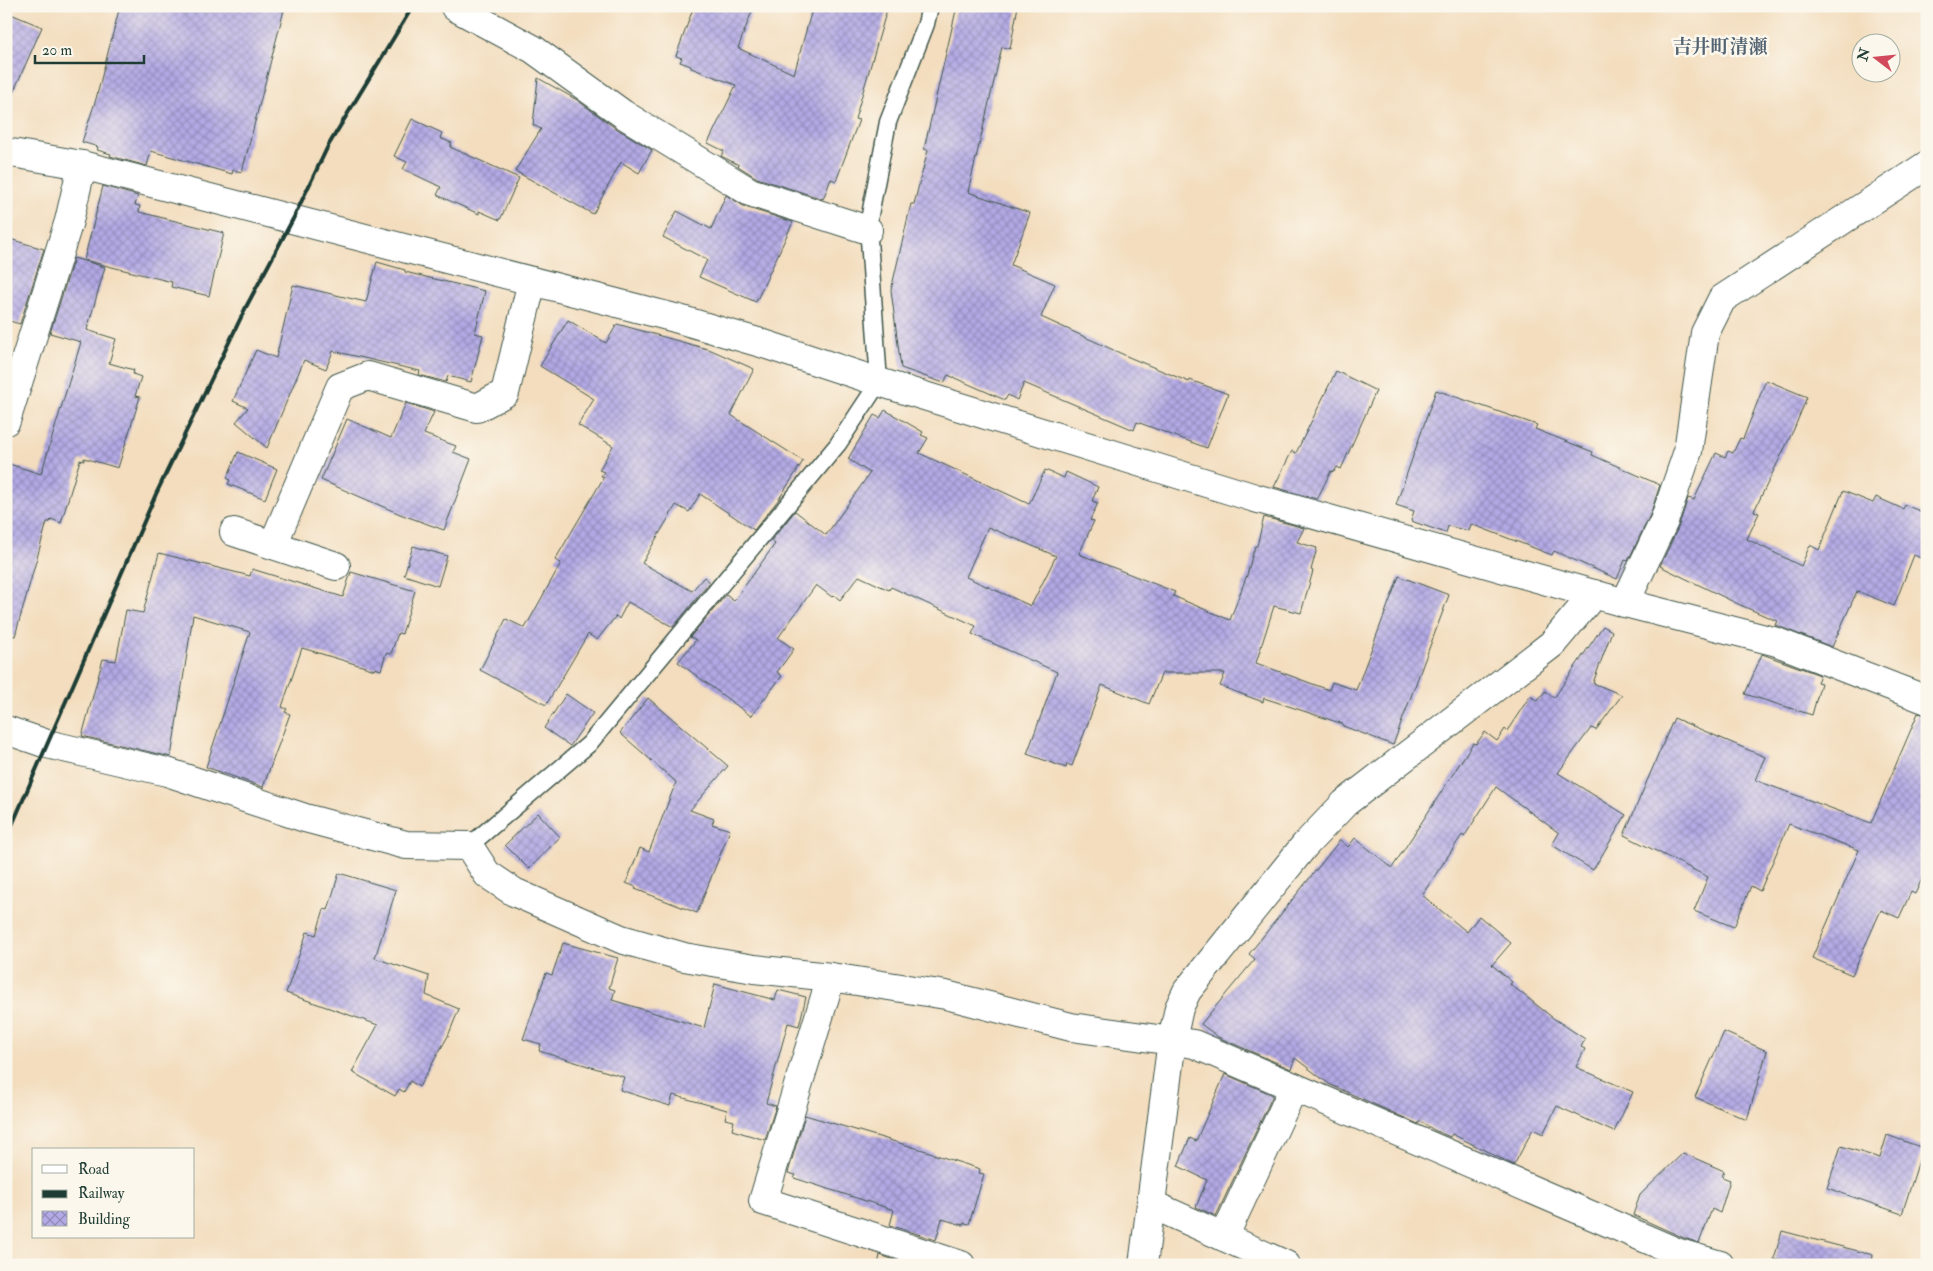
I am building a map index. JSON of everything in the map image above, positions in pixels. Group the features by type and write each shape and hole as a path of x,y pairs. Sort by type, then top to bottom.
{"street":[{"path":"454,7 533,49 623,114 750,192 868,230"},
{"path":"6,152 82,166 532,281 761,343 879,382 1254,498 1625,603 1777,642 1927,700"},
{"path":"1625,603 1664,521 1688,451 1705,332 1722,299 1927,165"},
{"path":"6,421 69,221 82,166"},
{"path":"273,545 340,387 368,376 477,408 505,393 532,281"},
{"path":"234,532 336,566"},
{"path":"1143,1265 1175,1026 1187,991 1305,845 1346,803 1552,644 1594,594"},
{"path":"6,730 47,744 167,772 305,818 406,845 469,846 487,874 514,892 621,938 684,957 754,969 831,977 946,995 1071,1027 1175,1026 1194,1044 1670,1249 1720,1265"},
{"path":"831,977 763,1201 961,1265"},
{"path":"1224,1237 1294,1087"},
{"path":"1151,1204 1286,1265"}],"lane":[{"path":"469,846 589,744 838,444 879,382 868,230 888,122 926,24 930,6"}],"building":[{"path":"120,6 285,6 242,172 233,170 232,174 151,151 147,166 110,156 111,154 97,150 98,147 82,142 96,99"},
{"path":"694,6 754,6 738,48 794,74 813,6 888,6 855,119 859,120 836,181 831,179 823,199 757,178 739,165 721,156 724,151 708,143 736,85 691,68 691,66 680,62 682,58 676,56"},
{"path":"957,6 1018,6 1010,49 1002,47 968,192 1030,213 1011,265 1055,284 1041,317 1189,382 1190,380 1228,394 1207,448 1137,422 1134,430 1024,383 1017,400 1008,395 1005,400 948,375 944,383 901,368 891,290 911,204 914,204 928,150 924,149"},
{"path":"6,12 42,27 6,109"},
{"path":"538,78 577,100 614,127 652,150 639,173 621,162 593,214 515,171 541,129 533,125"},
{"path":"412,119 442,133 440,138 452,143 450,147 519,178 500,220 479,211 479,214 437,195 441,187 403,169 407,162 394,156"},
{"path":"103,186 138,196 135,205 140,206 139,212 224,233 209,296 171,287 172,282 84,260"},
{"path":"726,195 745,207 793,222 756,302 699,277 707,260 663,237 677,211 711,229"},
{"path":"6,238 44,249 20,324 6,320"},
{"path":"74,258 105,267 87,330 116,339 109,363 134,370 133,374 141,377 135,396 140,397 118,468 84,458 84,461 80,460 61,523 51,519 50,522 47,522 15,636 6,635 6,463 41,474 81,342 50,333"},
{"path":"377,262 405,270 405,272 485,291 475,333 483,335 471,382 448,376 446,382 419,375 420,371 333,351 326,369 304,360 267,448 236,422 248,408 233,401 256,350 276,358 293,285 366,302"},
{"path":"568,320 606,343 617,324 711,350 754,369 731,415 803,461 779,499 754,530 700,494 689,512 676,505 642,563 692,591 704,577 710,582 673,627 628,602 619,619 616,616 597,640 588,634 546,705 480,670 506,619 525,628 561,563 555,560 604,477 601,476 604,472 599,470 613,446 578,425 594,399 540,366"},
{"path":"1336,371 1376,391 1341,469 1337,467 1334,472 1331,471 1317,499 1274,487 1292,451 1296,453"},
{"path":"1766,380 1807,397 1794,429 1754,511 1759,513 1747,539 1801,566 1810,545 1819,550 1843,491 1873,503 1876,497 1903,509 1905,505 1927,514 1927,561 1914,555 1894,606 1857,591 1832,647 1775,625 1777,621 1660,566 1678,528 1688,498 1694,500 1716,453 1725,457 1728,451 1733,453 1740,438 1743,439"},
{"path":"1436,390 1537,425 1535,429 1593,452 1592,455 1660,485 1650,515 1628,561 1625,560 1617,579 1554,551 1552,555 1471,524 1469,531 1448,526 1446,533 1411,521 1414,511 1396,505"},
{"path":"406,403 434,412 424,434 456,446 453,452 471,459 444,530 400,514 321,480 347,419 391,438"},
{"path":"885,410 923,432 921,435 928,438 919,453 1029,504 1045,470 1064,478 1066,472 1098,487 1092,501 1098,503 1090,520 1094,521 1079,554 1175,592 1173,596 1230,620 1247,575 1255,546 1257,546 1264,517 1304,528 1297,542 1317,548 1311,570 1313,571 1301,613 1274,606 1256,663 1329,690 1332,682 1356,690 1399,576 1449,595 1393,745 1343,726 1343,724 1264,698 1263,702 1220,686 1225,673 1162,673 1149,704 1102,685 1072,766 1067,764 1066,768 1027,754 1057,672 972,634 976,626 891,587 889,590 859,576 840,600 834,595 832,597 816,585 778,638 794,649 777,672 782,676 751,716 678,662 696,640 690,637 726,595 734,601 775,544 771,541 795,511 826,535 870,473 848,459 874,415 880,418","holes":["988,527 1056,556 1031,606 966,577"]},
{"path":"238,452 277,469 265,499 228,484 230,480 227,478"},
{"path":"413,546 447,556 438,586 404,575"},
{"path":"159,553 250,576 252,569 343,597 351,572 415,591 402,634 398,633 391,654 386,653 381,670 375,668 375,670 302,648 282,707 287,709 285,712 290,714 263,787 206,767 250,632 193,615 171,757 82,736 103,659 116,661 126,610 143,613"},
{"path":"1603,626 1612,631 1593,683 1622,695 1596,730 1591,728 1558,773 1626,815 1593,870 1552,845 1559,833 1496,787 1464,837 1462,835 1422,895 1467,932 1479,916 1511,943 1492,965 1512,982 1510,984 1553,1018 1585,1039 1581,1047 1585,1049 1576,1067 1633,1092 1614,1132 1557,1106 1543,1134 1533,1129 1514,1165 1452,1134 1450,1137 1420,1121 1418,1124 1329,1084 1295,1058 1291,1069 1218,1037 1201,1024 1255,959 1249,954 1340,840 1348,847 1355,838 1392,868 1473,743 1476,744 1485,732 1497,741 1505,729 1507,731 1530,696 1538,701 1545,691 1554,698"},
{"path":"1762,654 1820,675 1817,682 1821,683 1812,715 1745,694"},
{"path":"566,694 593,713 570,746 544,728"},
{"path":"648,698 728,766 690,810 714,819 712,824 730,830 697,913 635,889 636,887 626,883 640,848 649,852 676,782 620,733"},
{"path":"1918,713 1927,715 1927,868 1915,894 1911,892 1899,918 1881,910 1852,975 1812,958 1859,850 1789,824 1760,891 1751,886 1734,927 1694,911 1708,877 1624,835 1674,718 1765,757 1755,780 1871,823"},
{"path":"538,813 560,837 529,869 505,845"},
{"path":"339,873 396,890 375,958 429,976 426,995 459,1009 448,1036 419,1087 410,1081 404,1092 399,1089 395,1096 352,1072 378,1025 286,993 307,932 316,935 324,909 328,910"},
{"path":"563,943 618,958 609,988 615,990 612,1000 704,1028 715,984 775,1000 778,990 806,997 799,1026 788,1023 766,1103 776,1106 765,1140 732,1130 734,1121 725,1119 727,1110 673,1095 670,1106 620,1090 624,1077 539,1051 541,1044 523,1039 546,973 552,975"},
{"path":"1724,1032 1767,1051 1747,1120 1695,1097"},
{"path":"1225,1074 1273,1095 1216,1216 1196,1207 1207,1180 1178,1166 1190,1138 1196,1141"},
{"path":"805,1115 980,1169 979,1173 984,1174 969,1224 964,1223 963,1225 942,1219 936,1240 890,1225 894,1210 794,1178 796,1175 788,1173"},
{"path":"1887,1135 1923,1148 1902,1214 1827,1188 1841,1146 1880,1158"},
{"path":"1683,1153 1724,1171 1722,1177 1730,1180 1720,1213 1712,1209 1699,1243 1633,1215 1640,1195"},
{"path":"1782,1231 1873,1255 1872,1265 1794,1265 1774,1259"},
{"path":"880,1255 909,1265 878,1265"}],"railway":[{"path":"6,839 156,494 246,307 293,219 328,146 413,6"}],"district":[{"name":"吉井町清瀬","path":"1720,46"}]}
